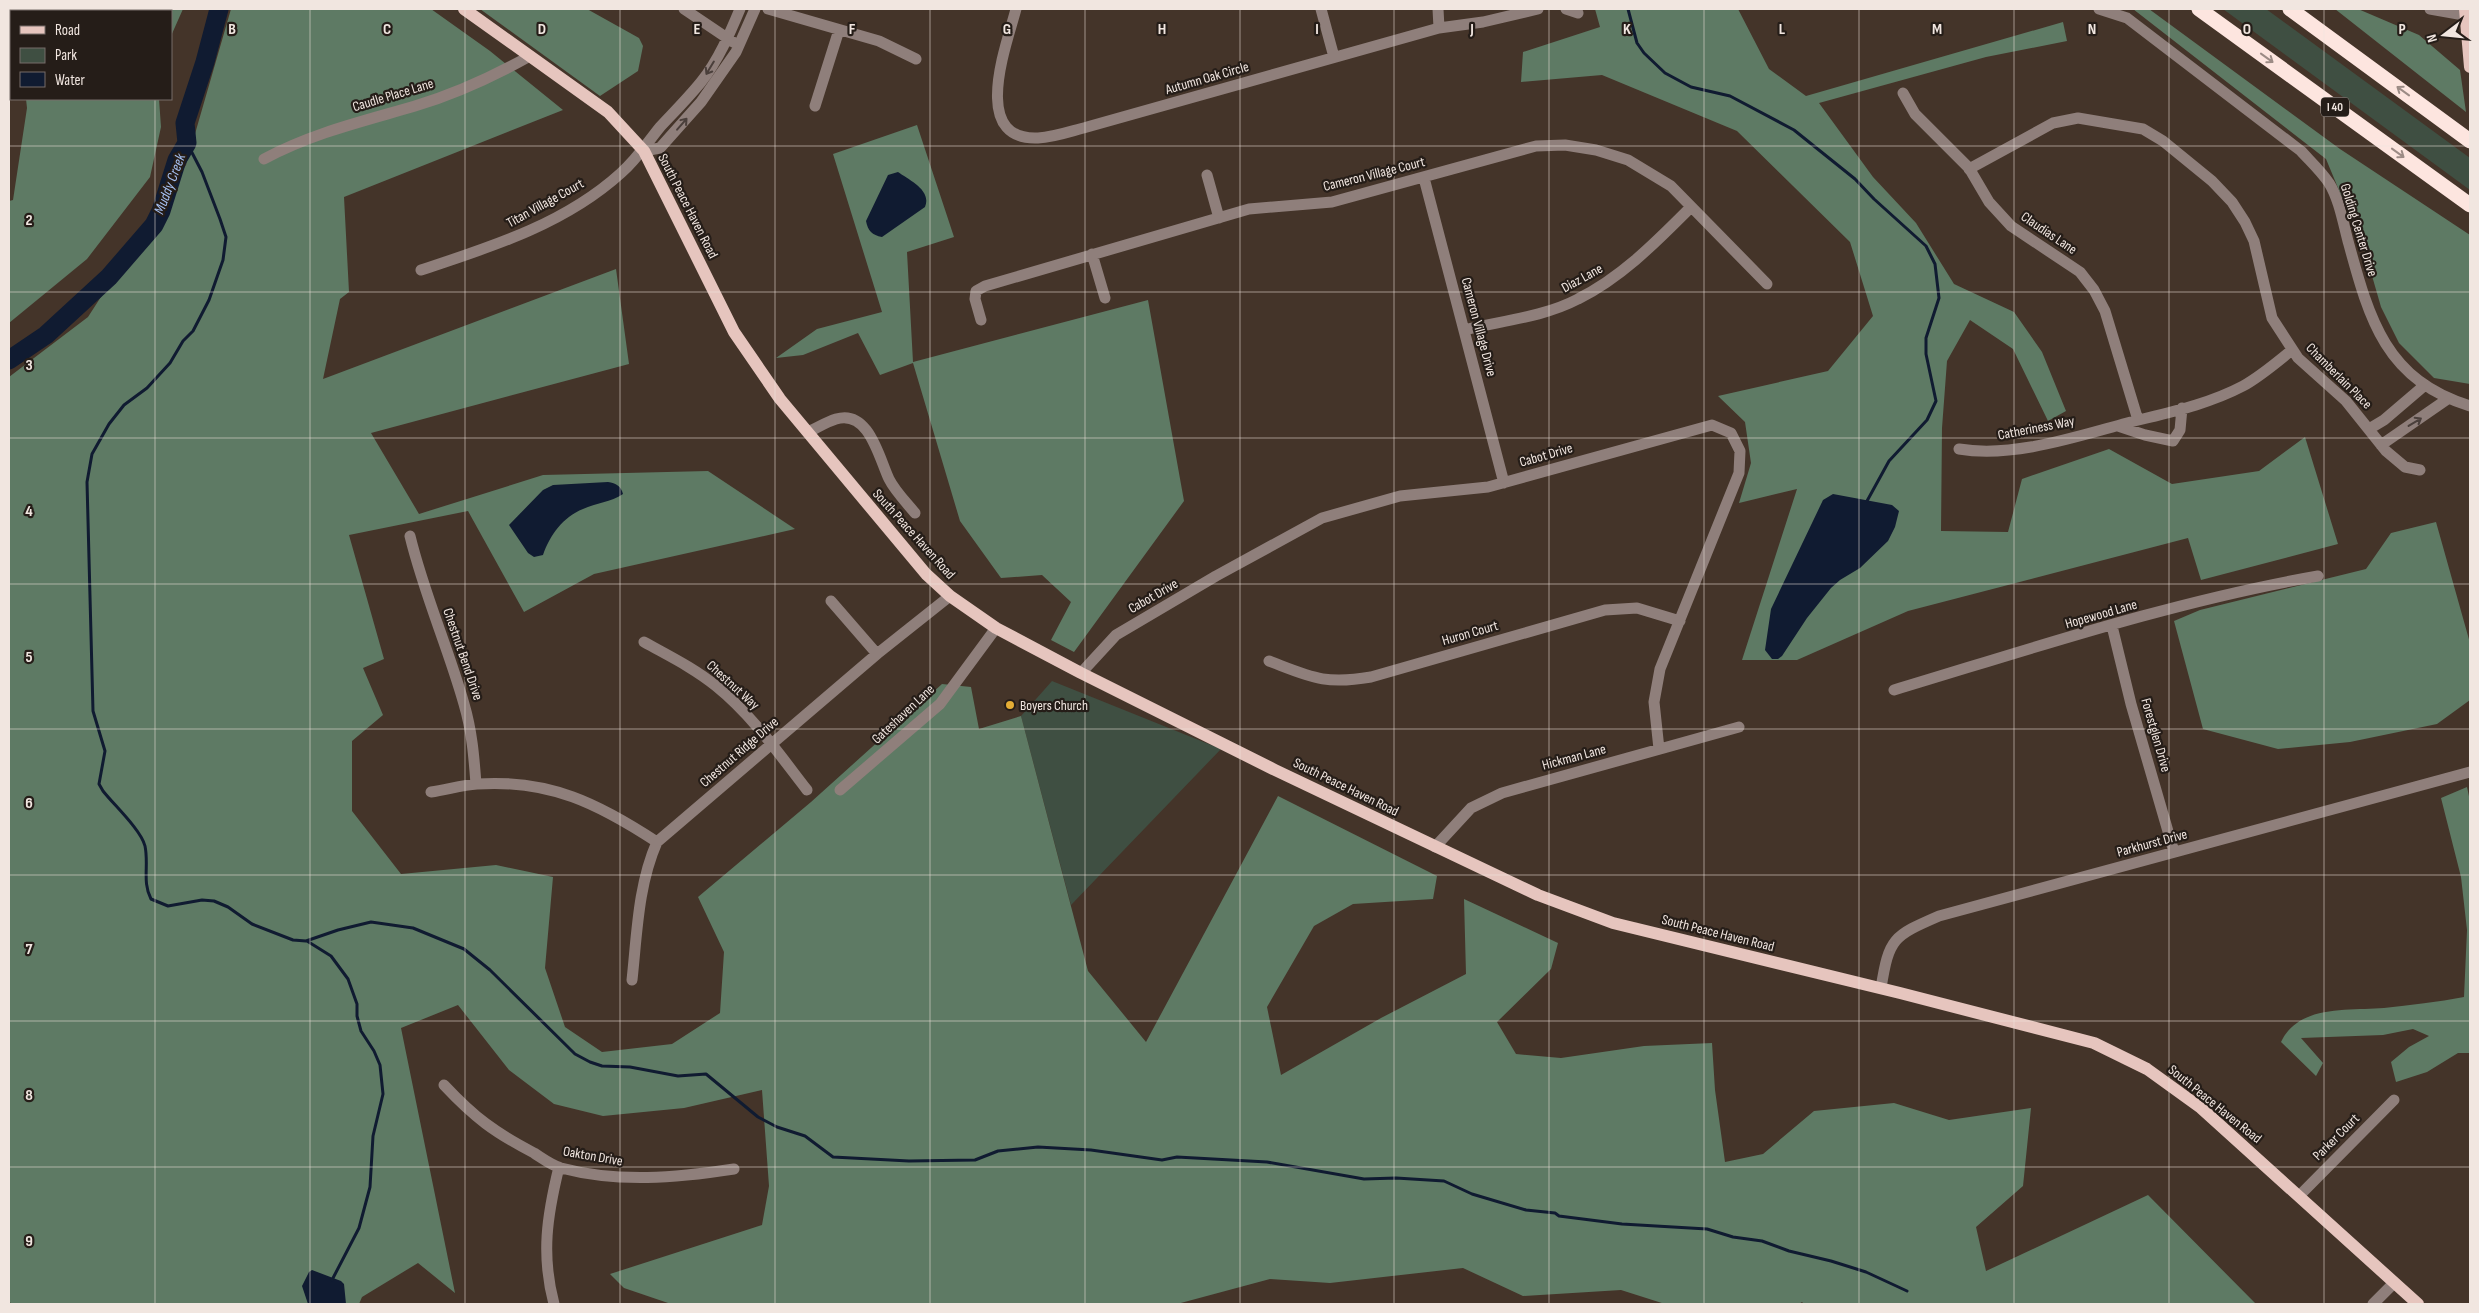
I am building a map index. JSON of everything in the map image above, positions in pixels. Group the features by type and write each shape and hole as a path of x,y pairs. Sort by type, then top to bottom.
{"highway":[{"name":"I 40","path":"2199,9 2470,206"},
{"path":"2290,9 2470,141"}],"main road":[{"name":"South Peace Haven Road","path":"464,9 608,112 644,151 734,332 780,399 926,574 950,596 996,628 1081,673 1435,847 1538,895 1613,923 1881,988 2094,1043 2147,1068 2201,1108 2418,1304"},
{"path":"2464,12 2470,67"}],"street":[{"path":"684,9 739,46"},
{"path":"644,151 652,137 702,81 728,38 740,9"},
{"path":"644,151 660,148 725,71 739,46 754,9"},
{"path":"768,9 879,41 916,59"},
{"name":"Autumn Oak Circle","path":"1016,9 1001,65 996,99 998,111 1009,129 1018,135 1029,137 1053,136 1087,127 1439,28 1483,22 1538,9"},
{"path":"1321,9 1334,57"},
{"path":"1438,9 1439,28"},
{"path":"1566,9 1578,13"},
{"name":"Golding Center Drive","path":"2099,9 2127,18 2301,151 2319,170 2330,184 2341,215 2358,279 2372,318 2395,359 2425,385 2449,398 2470,406"},
{"path":"2430,9 2464,12"},
{"path":"815,106 839,30"},
{"name":"Caudle Place Lane","path":"264,159 283,149 336,128 417,106 496,75 530,56"},
{"name":"Claudias Lane","path":"1903,93 1915,114 1969,169 1989,202 2011,226 2080,272 2094,290 2105,311 2138,420"},
{"name":"Chamberlain Place","path":"1969,169 2053,123 2078,118 2143,129 2163,141 2212,180 2232,202 2254,241 2272,318 2298,358 2346,401 2381,445 2405,466 2420,470"},
{"name":"Cameron Village Court","path":"981,320 975,300 976,290 1092,254 1249,209 1277,205 1332,202 1424,178 1510,152 1536,146 1565,144 1596,150 1628,160 1671,186 1690,208 1768,284"},
{"name":"Titan Village Court","path":"421,270 503,242 540,227 602,189 644,151"},
{"path":"1207,175 1219,218"},
{"name":"Cameron Village Drive","path":"1424,178 1504,483"},
{"name":"Diaz Lane","path":"1464,330 1551,310 1577,300 1608,282 1635,261 1690,208"},
{"path":"1092,254 1105,298"},
{"name":"Catheriness Way","path":"1959,449 1980,453 2011,450 2118,426 2215,399 2244,385 2292,350"},
{"path":"2369,429 2384,420 2425,385"},
{"path":"2381,445 2449,398"},
{"path":"2118,426 2146,436 2173,441 2180,430 2182,408"},
{"path":"808,432 837,418 849,418 861,424 870,434 890,482 915,513"},
{"name":"Cabot Drive","path":"1081,673 1116,635 1216,576 1322,518 1400,496 1488,487 1712,425 1731,433 1740,451 1739,472 1656,686 1654,719 1659,750"},
{"name":"Chestnut Bend Drive","path":"410,536 420,576 465,706 473,749 476,784"},
{"name":"Hopewood Lane","path":"1894,690 2112,626 2258,586 2318,576"},
{"name":"Chestnut Ridge Drive","path":"632,980 643,885 650,857 657,842 876,654 950,596"},
{"path":"831,601 876,654"},
{"name":"Huron Court","path":"1269,661 1319,680 1344,682 1371,677 1605,610 1637,608 1680,621"},
{"name":"Forestglen Drive","path":"2112,626 2131,704 2174,852"},
{"name":"Gateshaven Lane","path":"840,790 940,704 996,628"},
{"name":"Chestnut Way","path":"644,642 697,672 717,686 744,712 807,790"},
{"name":"Hickman Lane","path":"1435,847 1472,808 1502,793 1739,727"},
{"name":"Parkhurst Drive","path":"1881,988 1889,949 1905,931 1939,916 2470,772"},
{"path":"431,792 476,784 532,787 578,798 614,814 657,842"},
{"name":"Oakton Drive","path":"444,1085 473,1116 492,1130 559,1167 632,1178 690,1176 734,1170"},
{"name":"Parker Court","path":"2299,1196 2394,1100"},
{"path":"554,1304 546,1254 546,1225 559,1167"},
{"path":"2373,1304 2394,1283"}],"green space":[{"path":"183,9 172,34 172,10 13,10"},
{"path":"231,9 431,9 490,51 563,110 344,197 349,292 340,299 323,379 616,269 629,364 371,433 419,514 543,475 708,471 795,529 594,574 524,612 468,511 349,535 384,659 363,668 383,715 352,741 352,811 401,874 496,865 553,877 545,968 565,1027 602,1052 672,1044 720,1013 724,952 698,897 811,802 942,684 971,687 979,729 1021,716 1088,971 1146,1042 1278,796 1437,876 1433,899 1353,904 1314,926 1267,1007 1281,1075 1381,1018 1466,974 1464,899 1558,943 1551,969 1497,1022 1516,1054 1561,1058 1644,1046 1712,1043 1715,1090 1725,1162 1763,1154 1814,1111 1894,1103 1949,1120 2031,1108 2023,1186 1976,1227 1986,1271 2148,1195 2256,1304 1804,1304 1802,1302 1799,1304 1665,1304 1621,1290 1523,1296 1463,1268 1330,1283 1270,1279 1177,1304 671,1304 624,1288 610,1274 762,1225 769,1186 762,1090 684,1108 603,1116 554,1104 509,1070 458,1005 401,1028 455,1293 418,1263 362,1297 359,1304 13,1304 9,1302 9,377 88,317 186,165"},
{"path":"480,9 587,9 639,38 643,46 638,71 600,96"},
{"path":"1595,9 1738,9 1769,69 1806,96 2063,22 2067,41 1986,57 1819,103 1873,177 1916,223 1954,284 2014,312 2042,352 2066,411 2048,421 2013,349 1970,320 1947,361 1942,428 1941,531 2008,532 2022,479 2109,449 2172,484 2259,471 2305,437 2338,544 2201,580 2188,538 1908,611 1797,660 1742,660 1797,489 1739,503 1751,463 1745,422 1718,396 1828,371 1873,316 1850,242 1737,131 1602,75 1521,82 1523,52 1600,27"},
{"path":"2133,9 2149,9 2340,149 2470,235 2470,384 2434,378 2399,343 2381,307 2366,255 2326,159"},
{"path":"2223,9 2266,9 2470,158 2470,190"},
{"path":"2335,9 2358,9 2419,35 2460,70 2466,112"},
{"path":"26,100 159,100 161,127 150,177 87,259 9,323 9,201 13,200 27,108"},
{"path":"917,125 954,237 907,252 913,362 1148,300 1184,501 1074,652 1051,640 1071,602 1042,575 1001,578 960,521 913,363 880,375 858,333 803,355 776,358 817,329 882,312 833,154"},
{"path":"2436,522 2470,643 2470,700 2437,724 2350,742 2278,749 2203,729 2174,621 2200,610 2366,569 2391,533"},
{"path":"1052,681 1221,749 1071,905 1021,716"},
{"path":"2467,787 2470,801 2470,1053 2458,1053 2427,1072 2396,1082 2391,1062 2409,1047 2429,1036 2413,1029 2383,1035 2301,1038 2323,1063 2316,1076 2281,1042 2289,1030 2300,1021 2312,1015 2326,1012 2384,1008 2464,997 2467,930 2461,877 2441,798"}],"water":[{"path":"898,172 922,191 925,195 925,207 882,237 871,232 866,221 888,175"},
{"path":"608,482 618,485 623,494 614,499 583,509 569,517 553,534 543,555 534,557 528,553 509,525 543,490 553,485"},
{"path":"1833,494 1892,505 1899,511 1895,527 1888,541 1860,568 1831,588 1807,618 1782,656 1778,659 1772,659 1765,650 1771,609 1823,500"},
{"path":"312,1270 341,1281 344,1284 346,1304 308,1304 302,1286"}],"waterway":[{"name":"Muddy Creek","path":"9,360 46,335 109,277 154,225 161,211 177,160 187,143 185,123 205,62 219,9"},
{"path":"1628,9 1637,43 1644,53 1665,73 1691,87 1730,96 1794,130 1855,179 1874,199 1926,246 1935,264 1939,298 1926,338 1926,354 1936,401 1927,420 1889,461 1867,501"},
{"path":"187,143 202,172 226,237 223,260 209,300 193,331 183,341 170,363 147,388 124,405 109,424 92,454 87,482 93,711 105,751 99,784 133,825 145,846 146,880 151,899 168,906 202,900 214,901 228,907 252,924 293,940 306,941 338,930 371,922 413,928 464,949 490,970 575,1054 602,1066 630,1067 678,1076 706,1074 758,1117 777,1127 805,1136 833,1157 909,1161 975,1160 998,1151 1038,1147 1091,1150 1162,1160 1177,1157 1267,1162 1364,1179 1396,1178 1444,1181 1472,1194 1526,1210 1622,1224 1707,1229 1733,1237 1762,1241 1789,1251 1866,1272 1907,1291"},
{"path":"307,941 331,956 348,979 357,1004 357,1016 361,1031 374,1051 380,1065 383,1094 373,1136 370,1187 359,1228 332,1280"}],"place":[{"name":"Boyers Church","path":"1010,705"}]}
